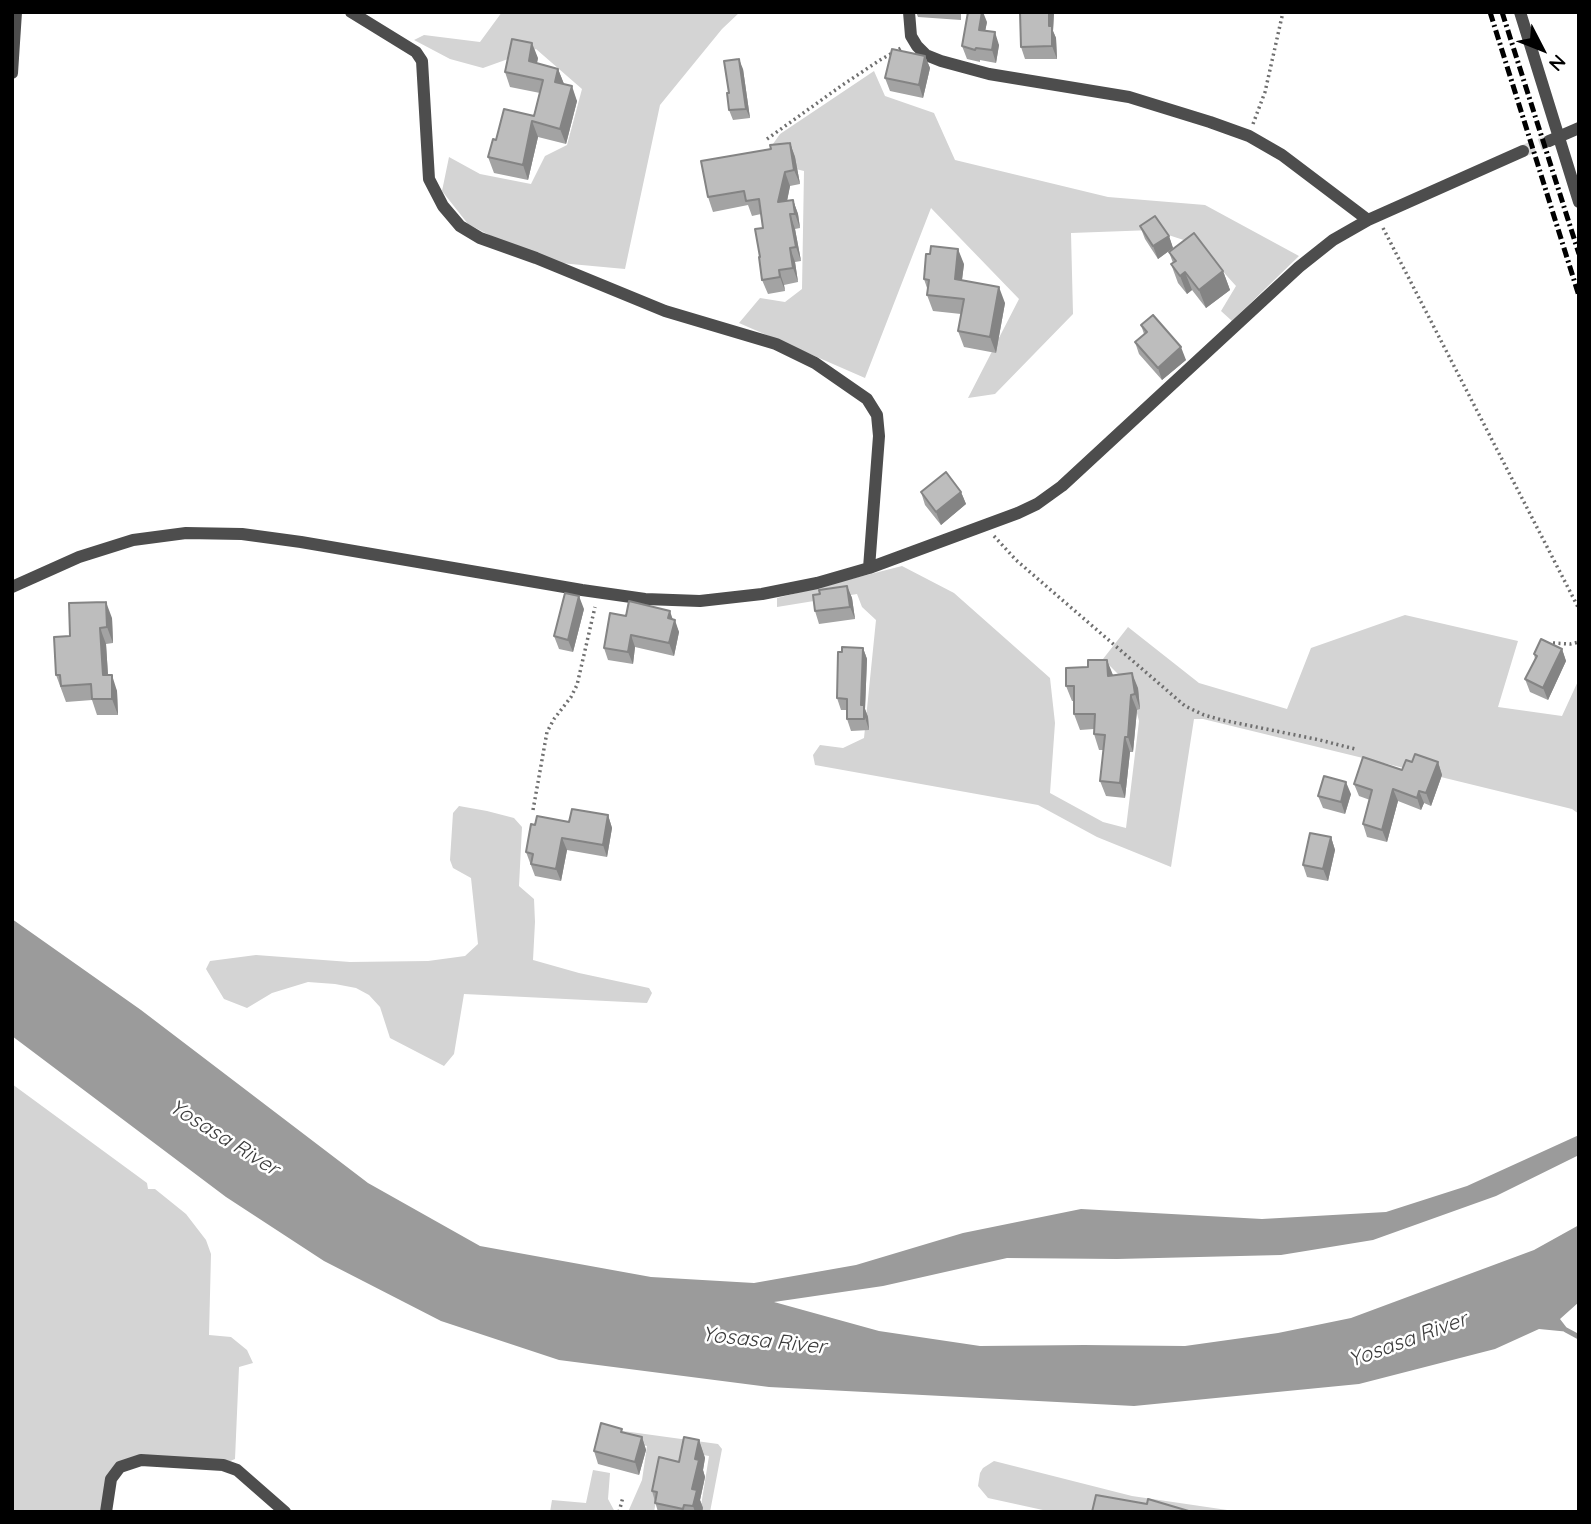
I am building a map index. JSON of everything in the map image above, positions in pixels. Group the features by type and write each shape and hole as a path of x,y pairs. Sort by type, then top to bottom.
{"street":[{"path":"12,73 16,12"},
{"path":"351,12 416,52 422,61 429,179 443,206 460,226 480,239 536,258 665,311 776,344 815,363 867,399 877,415 879,436 869,568"},
{"path":"909,12 911,36 926,55 989,74 1129,97 1249,136 1282,155 1372,218"},
{"path":"1520,12 1554,139 1579,202"},
{"path":"1554,139 1579,128"},
{"path":"12,587 79,557 133,540 186,533 242,534 301,542 645,599 700,601 762,594 817,583 869,568 1018,513 1037,503 1062,486 1299,267 1333,240 1372,218 1523,151"},
{"path":"106,1512 111,1479 120,1466 141,1460 223,1465 237,1470 285,1512"}],"path":[{"path":"1249,136 1265,92 1283,12"},
{"path":"767,139 880,60 914,41"},
{"path":"1372,218 1579,609"},
{"path":"988,524 1000,544 1016,560 1185,706 1222,720 1355,749"},
{"path":"533,810 547,732 577,685 598,593"},
{"path":"1553,643 1579,642"},
{"path":"620,1512 623,1497"}],"shaded area":[{"path":"502,12 740,12 722,29 660,105 625,269 560,263 493,237 468,224 442,191 449,157 480,174 531,184 545,156 567,145 582,89 536,49 483,68 450,59 414,40 424,35 480,42"},
{"path":"874,71 885,96 934,113 955,160 1108,197 1205,205 1299,256 1232,321 1221,311 1236,286 1199,245 1153,230 1071,233 1073,314 995,394 968,398 1019,299 931,208 865,378 739,323 760,298 785,302 802,289 804,171 771,163 768,151 780,134"},
{"path":"902,566 954,593 1050,678 1055,723 1050,793 1103,822 1126,828 1139,721 1130,686 1103,659 1128,627 1199,683 1287,709 1311,648 1405,615 1518,641 1498,707 1562,716 1579,679 1579,814 1572,809 1194,719 1171,867 1097,837 1038,805 815,765 813,755 820,745 843,748 864,738 876,620 862,607 857,594 777,607 777,598"},
{"path":"459,806 514,818 522,827 519,886 534,899 533,960 649,988 652,993 647,1003 464,994 454,1054 444,1066 390,1038 380,1007 369,995 356,988 308,982 272,993 247,1008 224,999 206,969 210,961 256,955 350,962 428,961 465,956 478,944 471,878 453,868 450,860 453,813"},
{"path":"12,1084 147,1183 148,1189 155,1189 186,1214 206,1240 211,1254 209,1335 231,1337 247,1350 253,1363 239,1367 235,1459 228,1462 117,1463 101,1512 12,1512"},
{"path":"601,1428 718,1444 722,1449 710,1512 700,1512 709,1456 687,1452 682,1472 661,1474 654,1512 628,1512 642,1480 647,1446 630,1442"},
{"path":"994,1461 1132,1496 1234,1511 1052,1512 988,1498 978,1486 980,1473"},
{"path":"593,1470 610,1473 608,1499 615,1512 550,1512 552,1500 586,1503"}],"water":[{"name":"Yosasa River","path":"12,919 141,1010 368,1183 480,1246 651,1277 754,1283 856,1265 963,1233 1081,1209 1262,1219 1386,1212 1467,1186 1579,1135 1579,1155 1496,1196 1373,1240 1281,1255 1117,1259 1007,1258 883,1286 774,1302 879,1331 980,1346 1185,1346 1278,1333 1351,1318 1534,1250 1579,1225 1579,1302 1560,1319 1570,1332 1539,1329 1495,1349 1359,1384 1134,1406 769,1387 559,1360 441,1321 324,1261 226,1197 12,1036"}],"building":[{"path":"968,12 982,12 979,30 995,32 992,50 975,50 962,46"},
{"path":"1020,12 1049,12 1052,46 1021,47"},
{"path":"512,39 532,43 529,61 558,69 555,82 572,86 560,129 532,121 523,165 488,157 493,139 496,140 504,109 534,116 543,80 505,72"},
{"path":"892,49 925,56 919,85 885,78"},
{"path":"739,59 746,109 729,110 724,61"},
{"path":"790,143 794,170 785,172 778,202 793,200 795,214 790,214 796,247 790,248 793,268 779,270 780,277 762,280 755,229 763,228 759,199 746,201 744,191 708,197 701,161 771,149 770,145"},
{"path":"1155,216 1169,236 1153,246 1140,226"},
{"path":"1194,233 1223,271 1199,290 1185,272 1180,276 1171,264 1176,261 1169,252"},
{"path":"931,246 958,249 955,279 999,287 990,337 958,331 964,299 927,295 929,280 924,279 926,254 930,254"},
{"path":"1153,315 1181,347 1158,368 1135,342 1147,332 1141,325"},
{"path":"946,472 961,492 936,512 921,492"},
{"path":"847,586 850,607 815,611 813,595 820,594 819,590"},
{"path":"565,593 579,596 568,640 554,636"},
{"path":"629,601 670,611 668,618 675,620 669,643 631,635 628,652 604,648 610,613 626,616"},
{"path":"106,602 107,627 100,628 103,675 112,675 112,699 92,699 91,684 61,686 60,675 56,675 54,637 70,636 69,603"},
{"path":"1541,639 1562,649 1543,688 1525,679 1537,656 1534,654"},
{"path":"842,647 863,648 861,705 864,705 864,719 847,719 847,699 837,698 838,652 842,652"},
{"path":"1088,660 1107,660 1108,676 1132,673 1135,694 1131,695 1128,737 1125,737 1120,783 1100,781 1105,735 1094,734 1095,714 1074,714 1074,686 1066,686 1066,668 1088,667"},
{"path":"1415,754 1438,762 1426,793 1419,791 1417,798 1393,789 1382,830 1363,824 1372,790 1354,784 1363,757 1402,770 1406,760 1412,762"},
{"path":"1324,776 1346,782 1341,802 1318,796"},
{"path":"572,809 608,815 603,845 562,838 556,869 531,864 533,854 526,852 531,824 535,825 537,816 569,822"},
{"path":"1310,833 1331,837 1323,869 1303,865"},
{"path":"601,1423 642,1437 635,1462 594,1451"},
{"path":"684,1437 699,1440 695,1459 699,1460 692,1489 697,1490 693,1506 684,1505 683,1509 655,1503 657,1492 652,1491 659,1457 679,1462"},
{"path":"1096,1495 1147,1504 1148,1499 1192,1512 1092,1512"}],"waterway":[{"path":"1566,1330 1579,1337"}],"tunnel":[{"path":"1523,151 1549,141"}],"railway":[{"path":"1490,12 1579,296"},
{"path":"1502,12 1579,254"}]}
